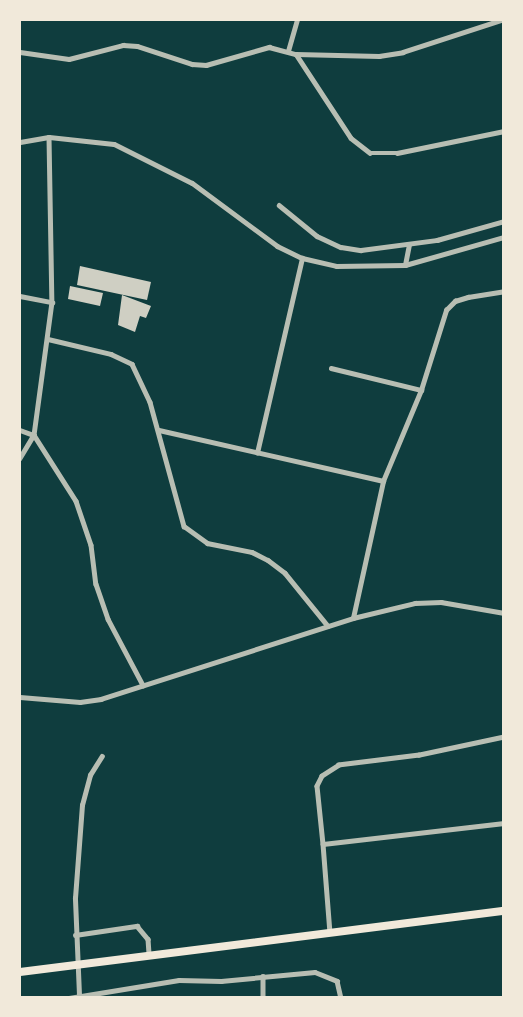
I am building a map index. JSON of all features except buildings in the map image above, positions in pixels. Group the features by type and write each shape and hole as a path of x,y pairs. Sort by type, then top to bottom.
{"highway":[{"path":"20,972 504,911"}],"street":[{"path":"288,51 297,20"},
{"path":"20,51 69,59 123,45 137,46 192,64 206,64 269,47 296,54 357,58 403,52 501,20"},
{"path":"296,54 351,138 370,153 397,153 504,131"},
{"path":"20,458 34,435 52,302 49,137"},
{"path":"20,142 49,137 92,139 146,157 192,183 277,246 302,258 357,268 405,266 504,237"},
{"path":"279,205 302,226 341,247 361,250 409,245 504,221"},
{"path":"405,266 409,245"},
{"path":"257,453 302,258"},
{"path":"353,618 383,481 421,390 446,310 455,301 504,291"},
{"path":"20,296 52,302"},
{"path":"48,339 111,354 132,364 143,382 159,430 177,507 194,537 268,560 300,590 328,626"},
{"path":"331,368 421,390"},
{"path":"20,430 34,435 76,501 91,545 96,584 108,619 143,686"},
{"path":"159,430 383,481"},
{"path":"20,697 80,702 143,686 353,618 415,603 441,602 504,613"},
{"path":"330,932 317,786 329,770 504,737"},
{"path":"79,996 75,935 82,805 90,775 102,756"},
{"path":"323,844 504,823"},
{"path":"75,935 137,926 148,939 149,955"},
{"path":"69,998 179,980 315,972 328,975 337,981 341,998"},
{"path":"263,976 263,998"}]}
